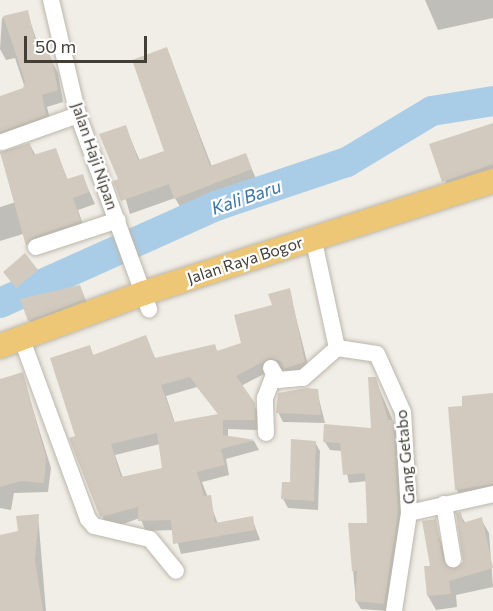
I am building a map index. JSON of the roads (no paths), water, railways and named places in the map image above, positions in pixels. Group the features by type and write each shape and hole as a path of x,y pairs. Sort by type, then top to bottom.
{"highway":[{"name":"Jalan Raya Bogor","path":"0,361 16,344 315,244 493,181"},
{"name":"Jalan Raya Bogor","path":"315,244 493,198"}],"street":[{"name":"Jalan Haji Nipan","path":"51,0 78,115 147,301"},
{"path":"2,142 78,115"},
{"path":"36,247 119,225"},
{"path":"266,433 265,398 272,372 303,378 336,348 315,244"},
{"path":"16,344 88,519 94,526 150,538 176,571"},
{"name":"Gang Getabo","path":"336,348 377,354 394,386 403,412 409,513 394,611"},
{"path":"409,513 493,494"},
{"path":"444,504 453,559"}],"waterway":[{"name":"Kali Baru","path":"0,303 216,206 347,162 432,111 493,101"}]}
